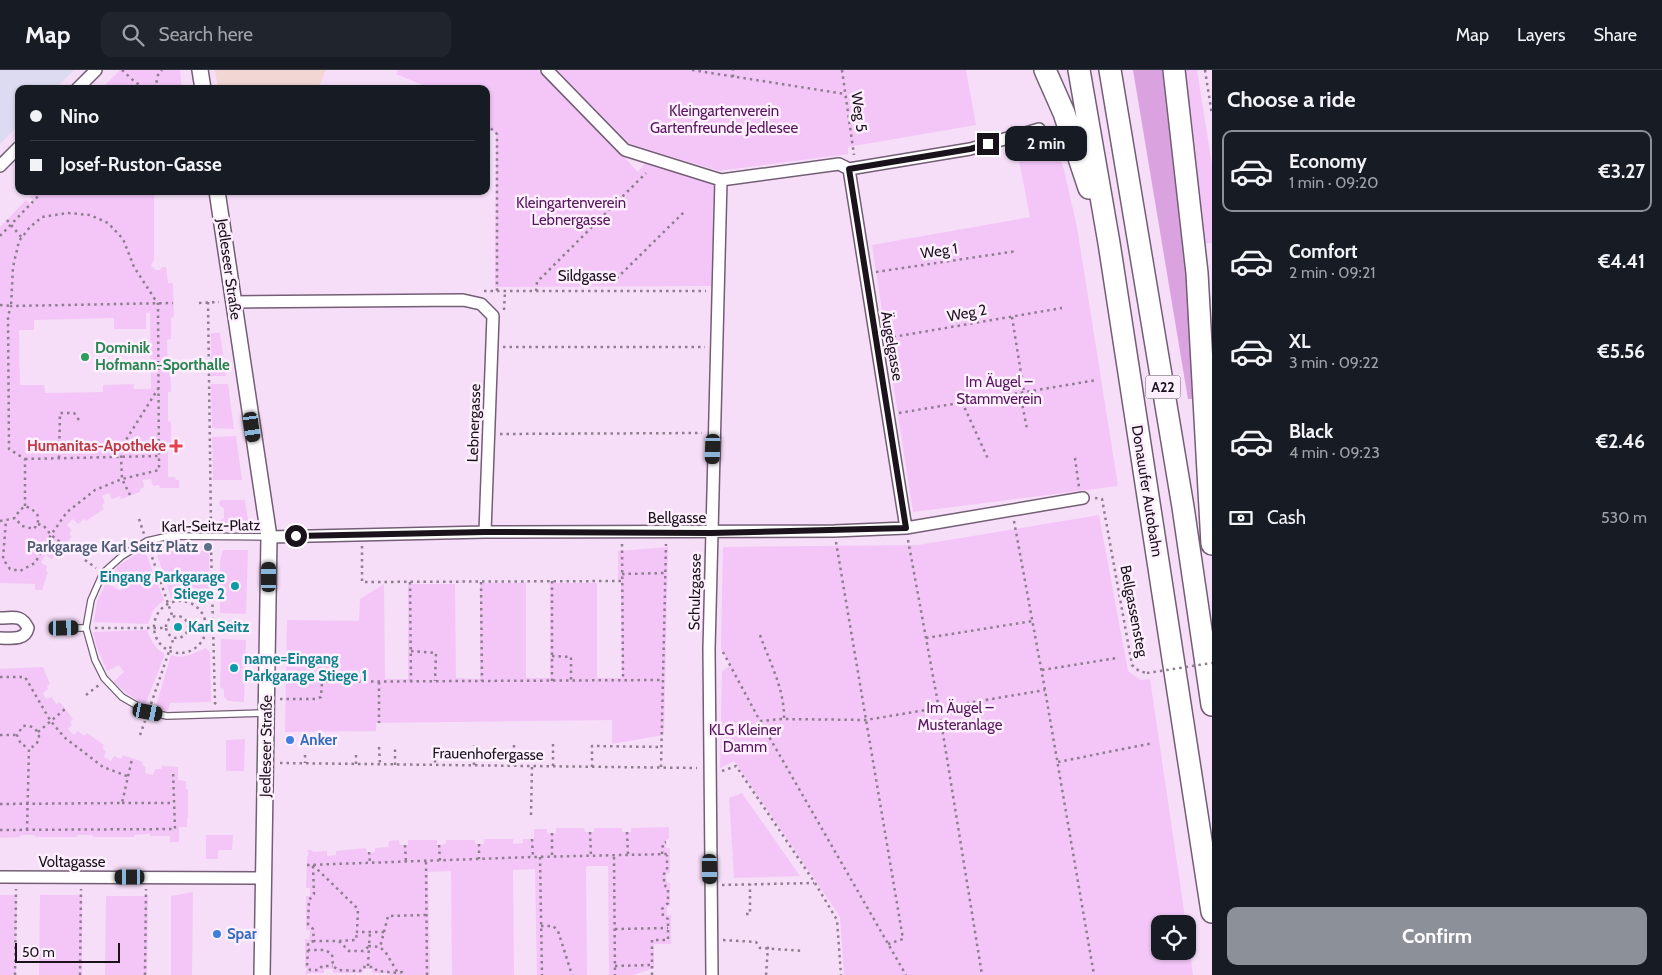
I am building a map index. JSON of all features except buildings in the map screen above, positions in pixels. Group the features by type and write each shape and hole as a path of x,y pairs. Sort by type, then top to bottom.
{"highway":[{"path":"1045,70 1064,113 1109,243"},
{"name":"Donauufer Autobahn","path":"1079,70 1109,243 1212,912"},
{"name":"A22","path":"1110,70 1181,497 1212,705"},
{"path":"1174,70 1197,273 1212,544"}],"street":[{"path":"81,85 96,70"},
{"path":"200,70 202,85"},
{"path":"547,70 625,150 721,180 839,164 849,169 970,149 1039,129"},
{"path":"0,166 15,151"},
{"name":"Äugelgasse","path":"849,169 906,528"},
{"name":"Schulzgasse","path":"712,975 709,649 721,180"},
{"name":"Jedleseer Straße","path":"219,195 269,537 262,975"},
{"path":"234,302 463,300"},
{"name":"Lebnergasse","path":"463,300 482,304 493,316 485,532"},
{"name":"Bellgasse","path":"269,537 485,532 711,533 906,528 1082,498"},
{"path":"0,618 21,618 33,628 22,637 0,638"},
{"name":"Voltagasse","path":"0,877 264,878"}],"lane":[{"name":"Karl-Seitz-Platz","path":"267,706 221,715 167,716 148,712 122,697 106,680 95,660 86,628 91,600 103,573 122,556 146,541 169,536 269,537"},
{"path":"64,628 86,628"}],"path":[{"path":"122,70 140,85"},
{"path":"156,85 158,74 162,70"},
{"path":"692,70 845,94"},
{"path":"733,70 733,77"},
{"name":"Weg 5","path":"842,70 854,156"},
{"path":"1205,70 1212,114"},
{"path":"490,128 497,134 497,291"},
{"path":"536,291 536,282 646,173"},
{"path":"0,236 39,195"},
{"path":"611,291 612,283 685,211"},
{"path":"6,520 3,559 10,569 20,571 35,563 67,512 95,490 122,478 159,470 158,304 134,267 123,239 108,224 90,214 68,213 42,217 30,227 19,241 13,267 11,306 8,316 9,449 26,459 158,456"},
{"path":"6,220 22,238"},
{"name":"Weg 1","path":"865,274 1017,251"},
{"name":"Sildgasse","path":"463,300 467,290 718,291"},
{"path":"199,302 234,302"},
{"path":"208,302 215,703 220,708 221,715"},
{"path":"0,305 174,303"},
{"name":"Weg 2","path":"875,340 1062,308"},
{"path":"1012,317 1027,430"},
{"path":"492,347 716,347"},
{"path":"889,415 1097,380"},
{"path":"130,496 122,478 121,457 124,443 158,388"},
{"path":"962,402 989,461"},
{"path":"58,458 60,413 74,412 79,420"},
{"path":"489,434 714,433"},
{"path":"1076,458 1082,498"},
{"path":"0,520 15,518 25,506 26,459"},
{"name":"Bellgassensteg","path":"1082,498 1102,499 1132,665 1139,671 1147,673 1212,663"},
{"path":"15,518 22,526 34,529 38,524 38,514 34,509 25,506"},
{"path":"1012,510 1042,670 1094,975"},
{"path":"139,519 173,618"},
{"path":"38,524 44,526 51,535 64,545"},
{"path":"906,528 939,709 982,975"},
{"path":"834,531 903,939 888,944"},
{"path":"661,768 667,532"},
{"path":"622,533 623,680"},
{"path":"362,535 362,582 622,581"},
{"path":"622,574 666,573"},
{"path":"552,581 552,681"},
{"path":"410,582 411,682"},
{"path":"481,582 482,681"},
{"path":"176,601 191,603 203,614 206,626 204,638 193,650 177,654 169,651 158,642 153,628 157,613 168,603 176,601"},
{"path":"173,618 182,618 187,623 188,627 184,636 174,638 169,634 166,628 169,621 173,618"},
{"path":"926,638 1033,621"},
{"path":"188,627 213,626"},
{"path":"86,628 166,628"},
{"path":"760,636 782,696 784,720"},
{"path":"140,735 174,638"},
{"path":"709,649 722,652 906,975"},
{"path":"410,652 436,653 435,681"},
{"path":"552,656 571,657 571,680"},
{"path":"1042,670 1117,658"},
{"path":"0,677 26,677 50,720 64,737 103,766 127,776"},
{"path":"86,695 106,680"},
{"path":"267,682 663,680"},
{"path":"267,706 321,697 322,682"},
{"path":"379,682 379,723"},
{"path":"736,732 750,730 761,722 784,720 866,720 1045,690"},
{"path":"38,732 65,709"},
{"path":"24,726 33,727 38,732 38,742 35,746 29,748 22,744 17,735 24,726"},
{"path":"0,735 17,735"},
{"path":"1058,762 1153,743"},
{"path":"553,744 553,766"},
{"path":"474,745 474,765"},
{"path":"514,745 514,766"},
{"path":"592,767 592,746 662,747"},
{"path":"379,747 380,764"},
{"path":"395,747 395,765"},
{"path":"435,747 435,765"},
{"path":"26,830 29,748"},
{"path":"356,754 356,764"},
{"path":"305,755 305,764"},
{"path":"122,803 132,759"},
{"name":"Frauenhofergasse","path":"266,763 661,768 709,772"},
{"path":"531,815 532,766"},
{"path":"709,772 736,766 814,884 836,920 841,975"},
{"path":"0,830 175,829 173,770"},
{"path":"0,804 174,803"},
{"path":"590,832 591,856"},
{"path":"627,832 628,855"},
{"path":"552,833 552,856"},
{"path":"532,839 533,857"},
{"path":"662,854 663,843 666,842"},
{"path":"479,844 479,859"},
{"path":"405,845 406,862"},
{"path":"440,845 440,861"},
{"path":"369,852 370,863"},
{"path":"307,865 552,856 668,854 667,870 664,874 664,886 668,888 668,903 662,910 663,916 668,919 668,940 652,940 652,975"},
{"path":"614,856 615,975"},
{"path":"540,857 542,975"},
{"path":"426,862 427,975"},
{"path":"313,865 358,909 356,940 314,941 308,943 306,961 310,970 319,970 322,966 332,966 338,970 360,971 362,967 374,967 377,971 402,972 402,975"},
{"path":"313,865 314,894 309,900 308,924 313,929 314,941"},
{"path":"15,975 16,877"},
{"path":"80,975 81,877"},
{"path":"145,975 146,877"},
{"path":"746,914 750,914 750,884"},
{"path":"711,885 814,884"},
{"path":"380,946 388,916 426,915"},
{"path":"541,926 552,926 558,931 572,975"},
{"path":"615,929 668,928"},
{"path":"357,932 384,932"},
{"path":"368,967 370,933"},
{"path":"711,939 756,942 760,948 768,947 804,951"},
{"path":"339,941 349,950 364,951 369,946 380,946 398,973"},
{"path":"766,975 768,947"},
{"path":"308,950 325,950 332,954 332,966"},
{"path":"615,966 652,965"}],"shaded area":[{"path":"0,70 74,70 59,85 15,85 15,129 0,144"},
{"path":"215,70 326,70 320,85 217,85"},
{"path":"1133,70 1162,70 1184,223 1195,399 1188,399"}],"green space":[{"path":"120,70 180,70 182,85 105,85"},
{"name":"Kleingartenverein Lebnergasse","path":"398,70 538,70 585,115 638,172 646,162 714,185 713,286 495,287 496,134 490,129 490,85 422,85 396,74"},
{"name":"Kleingartenverein Gartenfreunde Jedlesee","path":"556,70 966,70 976,125 848,147 848,154 719,171 630,144"},
{"path":"1181,70 1197,70 1212,165 1212,243 1201,243"},
{"name":"Im Äugel – Stammverein","path":"1055,141 1064,170 1077,227 1118,486 913,512 872,245 1030,217 1017,150"},
{"path":"32,195 154,195 154,259 151,266 156,270 166,267 168,283 173,283 174,317 171,318 171,339 167,340 171,392 168,392 168,421 171,422 171,443 168,444 168,477 175,477 176,480 179,480 179,488 160,488 159,485 153,486 151,479 143,480 144,487 140,489 140,492 121,499 120,496 112,499 109,493 102,496 105,503 102,505 104,509 78,524 73,519 67,525 72,530 69,534 72,536 58,554 56,553 52,559 45,555 41,563 47,566 46,571 48,572 42,590 35,590 35,584 0,583 0,227 26,200 31,205 35,202 30,197","holes":["150,312 151,389 134,389 134,384 103,385 103,392 45,393 44,385 20,385 19,330 34,330 34,320 114,318 114,329 146,329 146,313"]},
{"path":"211,333 220,333 226,376 211,376"},
{"path":"211,384 228,384 234,429 212,428"},
{"path":"236,436 242,480 213,480 212,437"},
{"path":"221,500 245,500 249,526 221,526 220,521 224,518 224,508 220,506"},
{"name":"Im Äugel – Musteranlage","path":"1099,515 1128,671 1141,680 1150,679 1185,915 1151,915 1151,960 1191,960 1193,975 844,975 840,917 734,761 720,768 722,671 731,665 721,649 723,547 918,545"},
{"path":"166,542 167,551 209,551 209,602 204,606 189,597 171,598 154,545"},
{"path":"668,547 664,735 612,744 612,720 376,723 376,731 285,732 287,620 359,621 360,599 384,584 385,679 408,679 408,584 455,584 456,678 480,679 480,583 526,583 526,678 550,678 550,583 597,583 597,678 622,678 621,583 618,582 618,551"},
{"path":"144,549 164,600 154,609 148,624 94,622 97,602 106,583 121,591 125,582 114,573 118,566"},
{"path":"223,550 248,550 246,614 220,613 220,561"},
{"path":"220,620 245,621 245,633 221,633"},
{"path":"147,630 154,644 165,654 145,705 113,682 124,672 119,665 107,671 97,648 93,632"},
{"path":"221,639 246,640 244,702 228,701 224,697 224,689 220,687"},
{"path":"206,648 210,652 211,702 170,703 168,711 155,709 171,655 180,657"},
{"path":"43,667 50,684 43,693 46,699 52,697 56,704 60,702 73,719 70,722 72,725 68,729 74,735 78,731 84,736 87,733 104,745 103,749 106,751 104,757 111,761 114,756 121,759 123,755 143,762 142,765 146,767 145,773 153,775 155,769 161,769 162,766 178,767 178,780 186,781 186,789 188,789 187,827 179,827 179,842 170,842 170,836 150,836 150,834 134,835 134,837 77,835 77,837 36,837 35,835 21,835 20,837 0,838 0,669"},
{"path":"245,739 244,771 226,771 226,740"},
{"path":"742,793 800,876 734,878 729,798"},
{"path":"669,827 669,839 666,840 666,848 670,848 670,873 666,874 667,882 670,883 670,906 667,906 667,915 671,915 671,944 654,944 654,968 633,975 609,975 608,866 586,866 587,975 537,975 535,869 513,870 514,975 452,975 451,871 428,872 430,975 390,975 390,973 372,973 372,969 363,969 363,973 333,973 333,969 324,969 324,973 305,974 307,968 305,968 305,939 309,939 310,930 306,930 306,896 310,896 310,888 306,888 307,857 309,854 307,850 312,850 313,852 327,851 327,856 336,855 336,851 366,848 367,853 375,852 375,848 388,847 389,841 399,840 400,845 408,845 408,840 437,840 437,845 446,844 446,840 475,840 475,844 484,844 484,839 513,839 513,844 523,843 523,839 534,839 534,829 547,829 547,833 556,833 556,828 584,828 585,832 594,832 594,828 622,828 622,832 631,832 631,828"},
{"path":"206,835 233,835 232,850 218,850 218,859 206,859"},
{"path":"193,892 192,975 171,975 171,896"},
{"path":"0,895 17,895 16,975 0,975"},
{"path":"40,895 82,895 82,975 39,975"},
{"path":"106,896 148,896 147,975 105,975"}],"place":[{"name":"Dominik Hofmann-Sporthalle","path":"85,357"},
{"name":"Humanitas-Apotheke","path":"176,446"},
{"name":"Parkgarage Karl Seitz Platz","path":"208,547"},
{"name":"Eingang Parkgarage Stiege 2","path":"235,586"},
{"name":"Karl Seitz","path":"178,627"},
{"name":"name=Eingang Parkgarage Stiege 1","path":"234,668"},
{"name":"Anker","path":"290,740"},
{"name":"Spar","path":"217,934"}],"route":[{"path":"296,536 485,532 711,533 906,528 849,169 970,149 988,144"}],"park label":[{"name":"KLG Kleiner Damm","path":"745,738"}]}
